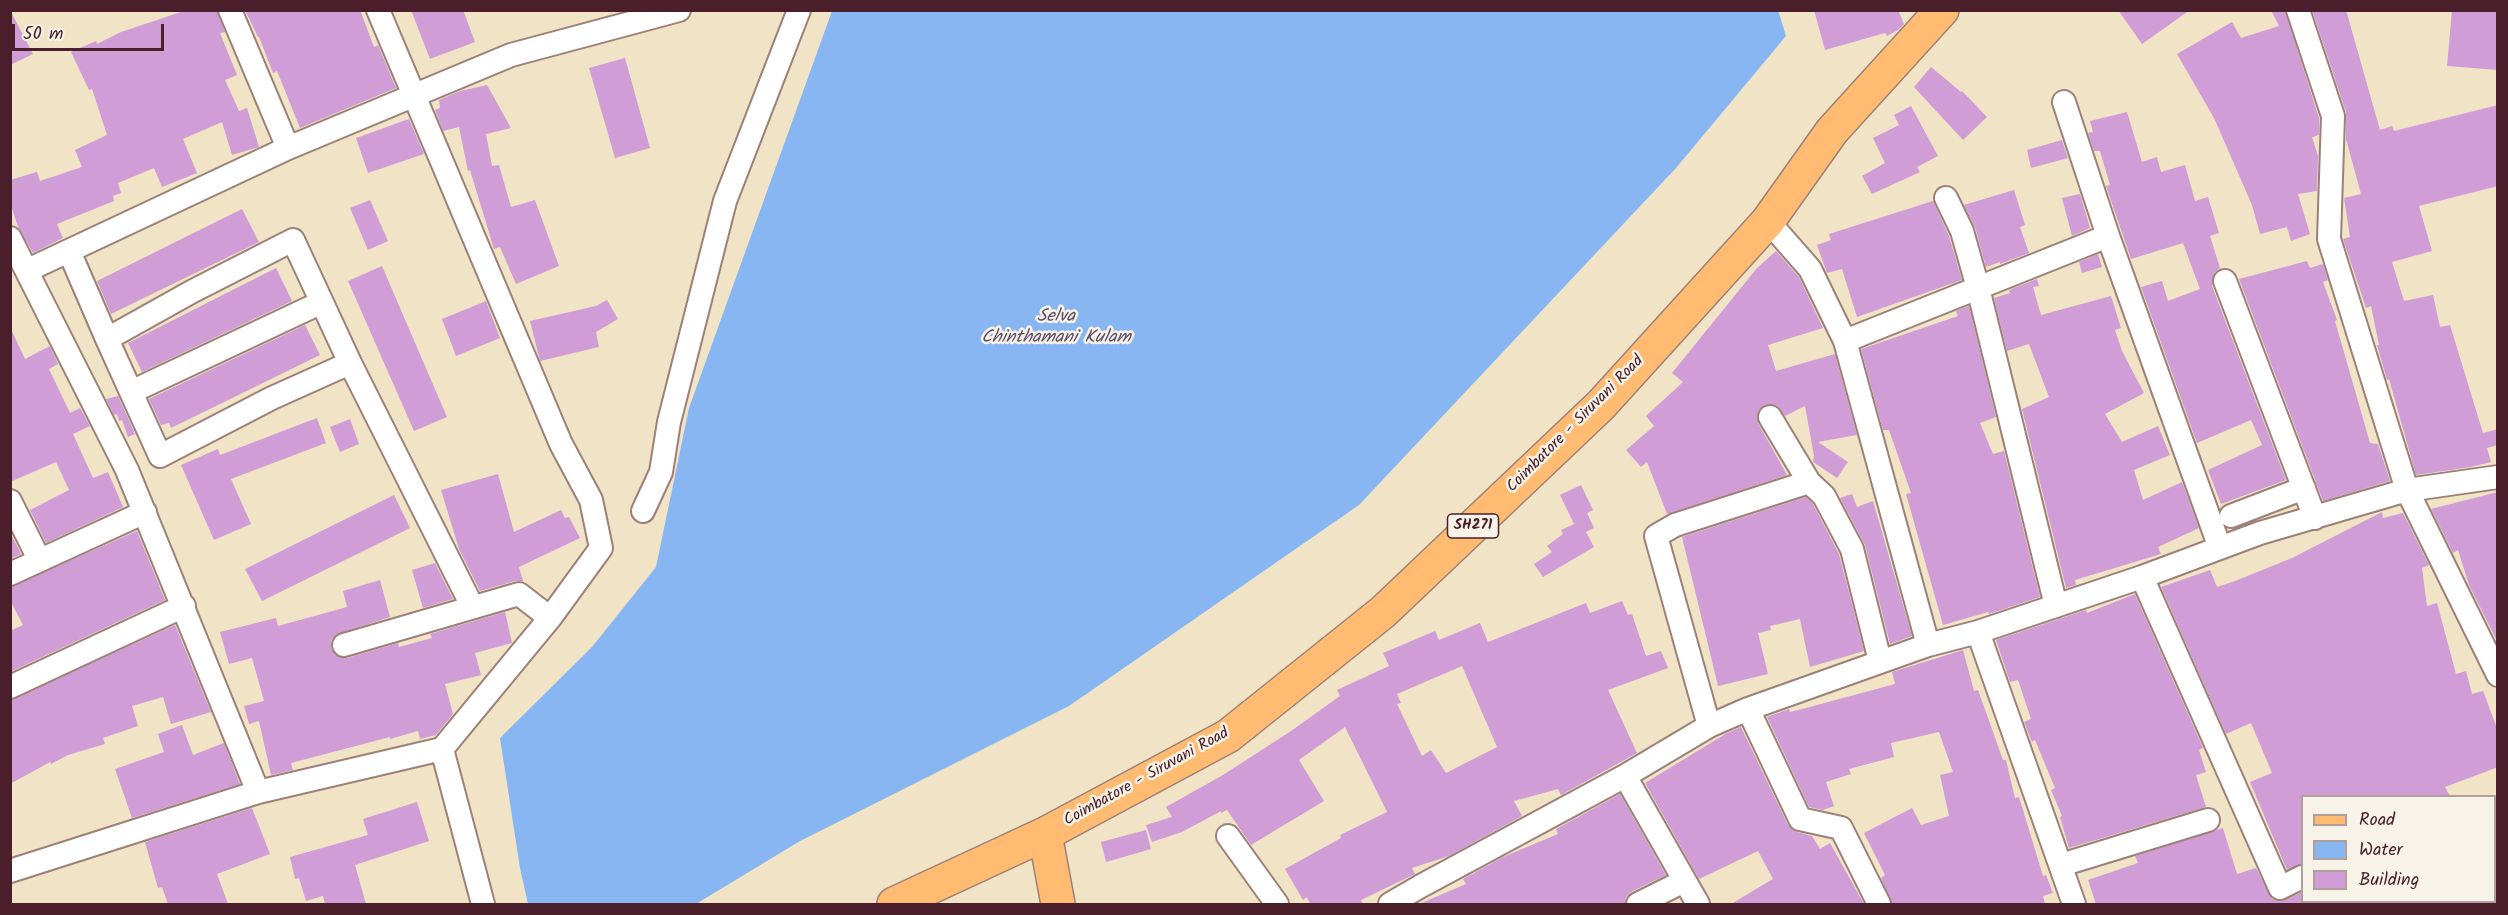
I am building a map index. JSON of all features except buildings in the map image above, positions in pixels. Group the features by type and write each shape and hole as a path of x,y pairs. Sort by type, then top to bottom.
{"main road":[{"name":"Coimbatore - Siruvani Road","path":"894,904 1045,834 1228,736 1383,612 1601,405 1768,221 1832,131 1942,10"},
{"path":"1045,834 1059,904"}],"street":[{"path":"230,10 288,148"},
{"path":"10,871 258,792 442,749 550,618 601,548 591,500 561,444 378,10"},
{"path":"28,270 288,148 511,55 679,10"},
{"path":"643,511 661,472 669,422 725,201 799,10"},
{"path":"2298,10 2333,116 2329,239 2407,490 2498,675"},
{"path":"2064,102 2108,236 2220,548"},
{"path":"1946,198 1962,231 1978,288 2056,606"},
{"path":"1768,221 1810,269 1845,341 1928,645"},
{"path":"1845,341 2108,236"},
{"path":"10,238 127,470 258,792"},
{"path":"107,339 193,291 293,240 320,303 472,606"},
{"path":"69,252 160,456"},
{"path":"2225,281 2315,518"},
{"path":"131,392 320,303"},
{"path":"127,470 160,456 272,398 350,363"},
{"path":"1770,417 1809,482 1824,496 1851,549 1880,661"},
{"path":"1390,904 1425,895 1709,726 1748,709 1880,661 1978,632 2142,577 2260,533 2407,490 2498,477"},
{"path":"1709,726 1656,536 1675,525 1809,482"},
{"path":"2231,516 2304,488"},
{"path":"10,501 39,559"},
{"path":"10,574 145,512"},
{"path":"2142,577 2279,896 2301,878"},
{"path":"344,645 519,594 550,618"},
{"path":"10,687 184,606"},
{"path":"1978,632 2074,904"},
{"path":"1748,709 1800,819 1841,828 1879,904"},
{"path":"442,749 483,904"},
{"path":"1625,776 1698,904"},
{"path":"2061,866 2208,820"},
{"path":"1228,836 1276,904"},
{"path":"1638,904 1684,881"}],"water":[{"name":"Selva Chinthamani Kulam","path":"1778,10 1786,36 1676,168 1359,505 1069,706 800,841 696,904 528,904 520,868 500,738 592,647 656,567 689,408 832,11"}]}
